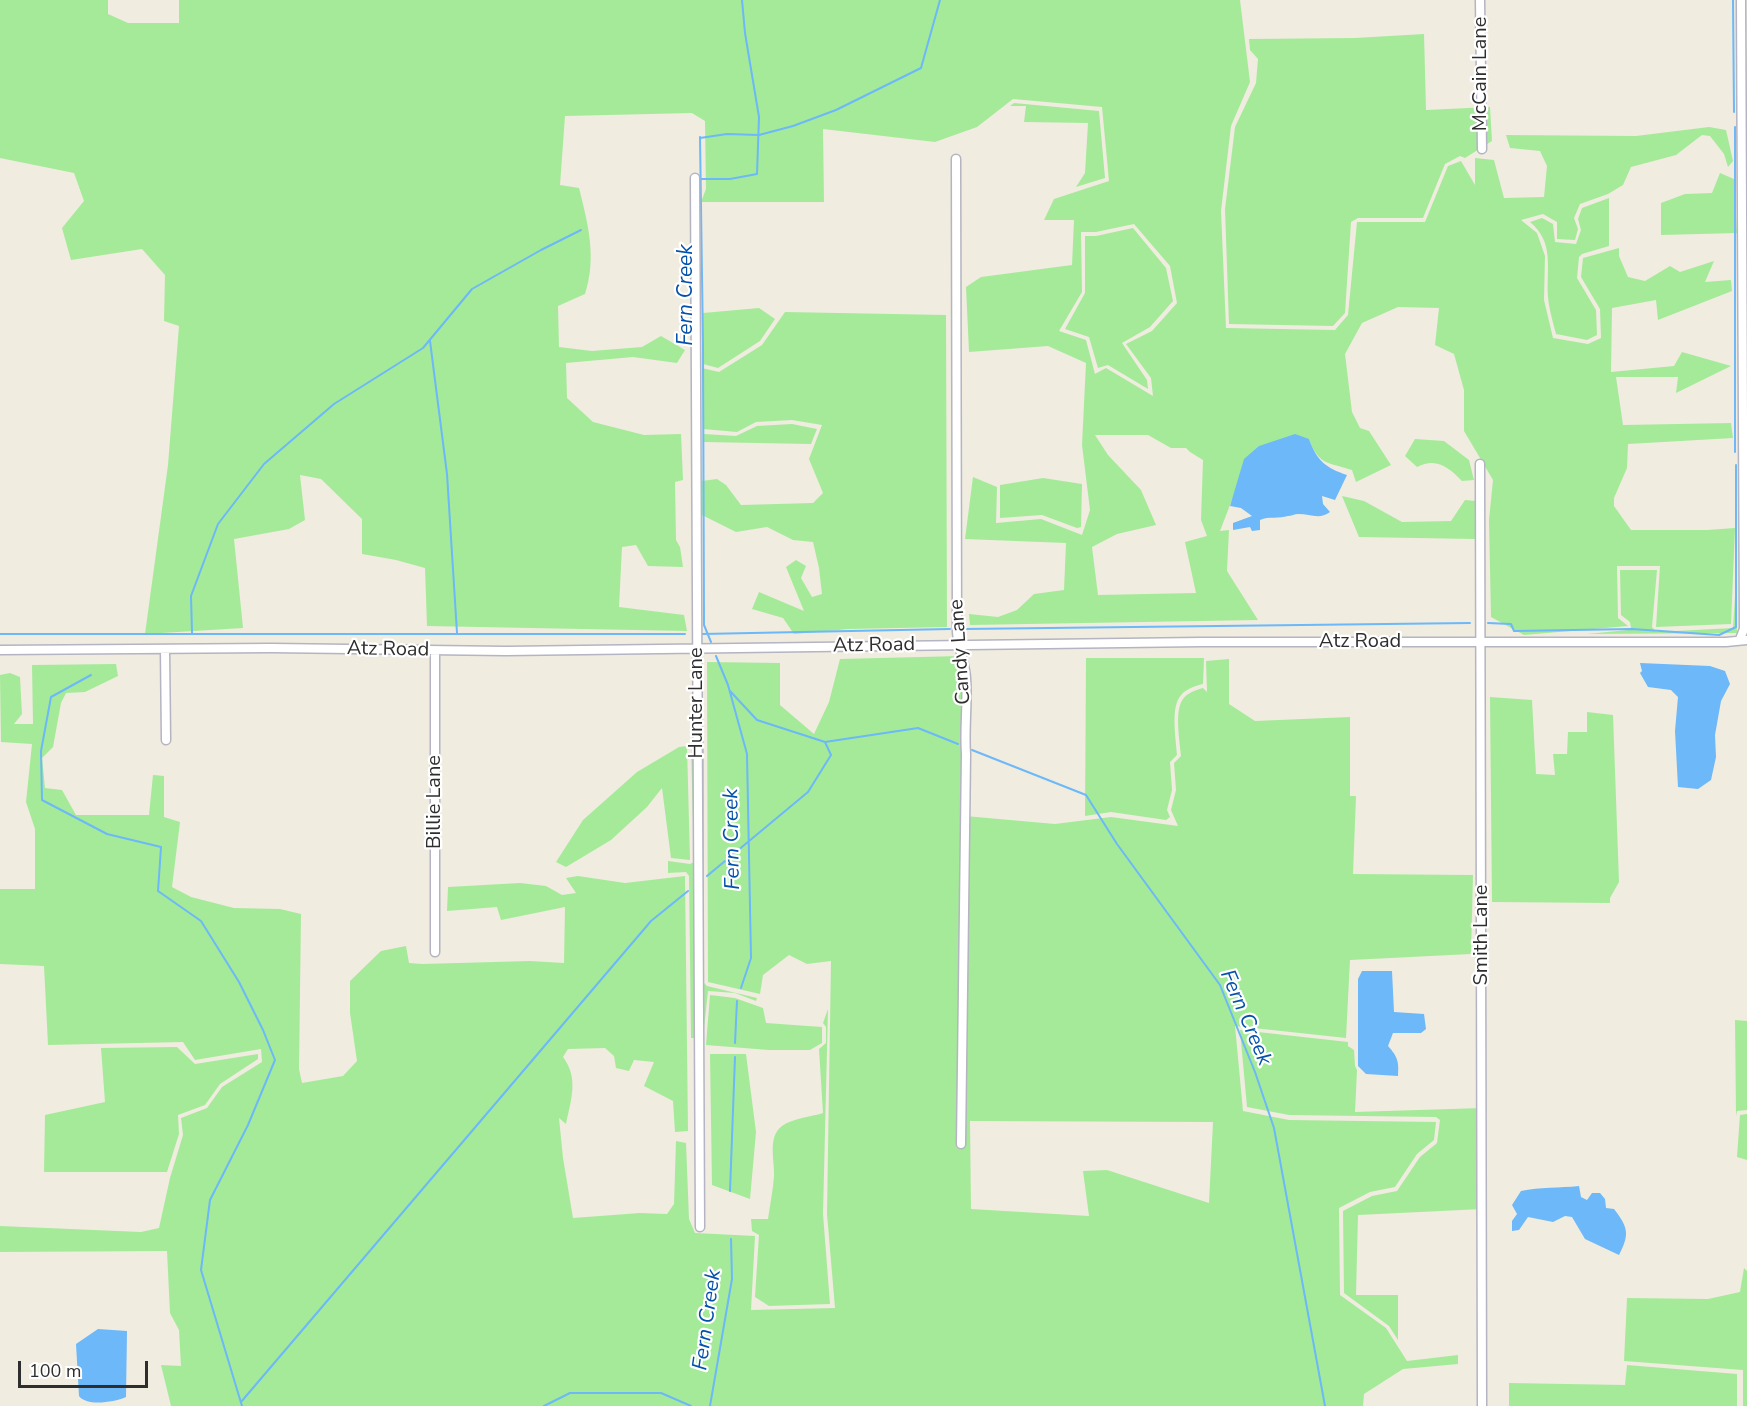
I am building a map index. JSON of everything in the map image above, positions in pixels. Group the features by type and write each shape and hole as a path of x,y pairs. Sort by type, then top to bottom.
{"street":[{"name":"McCain Lane","path":"1480,0 1482,149"},
{"path":"1741,0 1744,639"},
{"name":"Candy Lane","path":"956,159 958,645 966,674 968,700 964,730 966,754 961,1144"},
{"name":"Hunter Lane","path":"695,178 700,1227"},
{"name":"Smith Lane","path":"1480,464 1482,1406"},
{"name":"Atz Road","path":"0,650 271,648 435,651 958,645 1726,642 1744,639"},
{"path":"165,649 166,740"},
{"name":"Billie Lane","path":"435,651 435,952"}],"green space":[{"path":"0,0 108,0 108,14 128,23 179,23 179,0 1240,0 1250,82 1231,126 1221,211 1226,328 1335,330 1348,315 1357,222 1425,222 1448,166 1461,161 1475,185 1475,158 1494,160 1504,198 1544,197 1547,166 1540,151 1510,148 1506,135 1636,136 1709,127 1726,130 1733,161 1728,167 1724,154 1710,136 1702,135 1676,155 1631,167 1623,185 1608,194 1580,204 1574,218 1578,229 1575,240 1557,239 1557,222 1543,214 1521,220 1537,233 1545,256 1544,300 1553,338 1588,344 1601,338 1600,309 1581,277 1583,258 1619,248 1619,256 1628,277 1645,281 1670,266 1680,272 1714,261 1705,282 1731,280 1732,291 1658,320 1656,300 1612,308 1611,372 1674,366 1682,352 1731,366 1676,393 1678,377 1616,377 1623,425 1731,423 1733,438 1628,444 1627,468 1614,498 1614,506 1631,530 1735,528 1731,624 1656,627 1660,566 1617,566 1618,618 1628,626 1524,635 1491,617 1489,520 1493,480 1464,431 1464,390 1454,354 1435,345 1439,308 1398,307 1362,323 1345,354 1352,412 1360,428 1369,431 1391,465 1356,482 1352,470 1321,459 1309,439 1235,492 1220,531 1229,530 1227,571 1258,620 970,625 969,614 998,617 1017,610 1034,594 1064,590 1066,543 965,539 973,477 997,487 996,523 1041,519 1082,535 1090,510 1082,445 1086,363 1048,346 969,352 966,287 981,277 1072,265 1074,220 1044,220 1054,199 1109,181 1102,107 1013,99 977,127 935,142 823,129 824,202 701,202 706,189 705,121 692,113 565,116 560,185 579,188 591,254 589,280 585,294 558,306 559,347 592,351 642,347 661,336 685,350 677,363 633,357 566,363 567,398 593,422 644,435 681,434 683,480 675,482 676,540 680,547 683,567 648,566 636,545 622,547 619,607 684,615 687,631 427,626 425,568 362,554 362,519 321,479 300,475 305,520 289,529 234,539 243,628 145,634 168,465 179,326 164,321 165,275 142,249 71,260 62,228 84,201 74,173 0,158","holes":["1134,224 1170,266 1177,303 1152,331 1126,344 1151,378 1153,396 1106,368 1095,374 1086,340 1059,331 1082,292 1081,232 1096,232","1095,435 1148,435 1171,448 1186,448 1203,460 1201,520 1207,536 1185,542 1196,593 1098,595 1092,547 1117,534 1156,525 1141,490 1108,455"]},
{"path":"1424,34 1426,110 1490,107 1492,141 1465,158 1460,156 1445,164 1423,218 1358,218 1351,222 1345,313 1333,326 1229,324 1225,209 1235,127 1256,83 1258,59 1250,50 1249,39 1355,38"},
{"path":"1014,103 1099,111 1105,178 1076,187 1085,173 1088,123 1024,122 1026,106 1010,106"},
{"path":"1720,173 1734,179 1737,233 1661,235 1661,203 1685,194 1712,193"},
{"path":"1609,198 1609,246 1579,257 1577,278 1596,310 1597,335 1587,340 1556,334 1549,302 1546,247 1538,230 1530,222 1542,218 1553,224 1555,242 1576,244 1581,230 1578,219 1582,208"},
{"path":"1133,228 1166,268 1173,301 1150,327 1122,343 1147,380 1148,389 1108,365 1098,368 1089,337 1065,329 1085,293 1085,236 1096,236"},
{"path":"759,308 775,319 760,341 718,368 703,364 703,313"},
{"path":"785,312 946,315 947,627 849,629 794,634 783,618 752,609 759,592 804,611 786,567 796,560 806,566 801,578 812,597 822,594 813,542 793,540 767,527 736,532 702,515 702,481 717,479 726,485 741,505 813,503 823,493 809,459 822,425 792,420 756,422 737,432 703,429 702,368 719,372 762,345"},
{"path":"792,424 817,429 811,444 704,442 704,434 736,436 757,426"},
{"path":"1415,439 1444,441 1469,460 1474,480 1462,481 1442,465 1431,463 1417,467 1405,456"},
{"path":"1043,478 1082,484 1081,527 1077,528 1042,515 1000,518 1000,485"},
{"path":"1342,496 1364,501 1402,522 1451,521 1465,500 1476,501 1475,539 1359,537"},
{"path":"1620,570 1657,570 1652,627 1656,632 1733,628 1736,581 1737,633 1587,634 1631,628 1630,622 1621,615"},
{"path":"961,656 966,674 965,816 1055,824 1111,817 1178,826 1171,810 1176,790 1174,763 1181,756 1178,727 1180,704 1187,695 1195,691 1203,688 1207,692 1206,661 1229,659 1229,704 1255,721 1350,717 1350,796 1356,796 1353,874 1473,875 1471,954 1350,960 1346,1038 1235,1026 1243,1111 1289,1120 1436,1122 1434,1140 1417,1154 1395,1187 1370,1192 1339,1208 1340,1295 1386,1328 1407,1361 1458,1355 1458,1364 1403,1369 1364,1394 1363,1406 171,1406 161,1365 181,1366 179,1330 170,1313 167,1251 0,1252 0,1226 141,1232 159,1228 170,1178 183,1135 181,1118 207,1108 222,1087 262,1062 261,1049 195,1060 183,1042 48,1045 44,966 0,964 0,889 35,889 35,829 26,802 32,744 1,742 0,675 10,673 20,677 22,714 14,724 33,724 32,665 116,664 118,676 85,692 66,693 61,703 53,747 42,758 45,788 62,790 76,815 149,815 153,775 164,776 164,817 180,822 172,887 191,897 234,908 280,909 301,914 299,1069 302,1083 343,1076 357,1061 350,1013 350,981 381,951 406,946 409,963 422,964 530,961 564,963 565,907 501,920 497,907 447,911 448,887 520,883 546,886 562,895 576,893 566,878 578,876 625,883 685,876 688,1131 675,1132 673,1101 644,1086 654,1062 634,1060 629,1071 616,1068 614,1056 605,1048 568,1049 563,1057 571,1073 571,1098 566,1124 559,1118 573,1218 640,1213 667,1214 674,1204 676,1141 686,1143 689,1219 695,1233 755,1236 751,1310 835,1308 827,1214 831,961 807,964 789,955 763,975 760,994 708,982 707,662 780,663 780,705 814,734 829,702 840,659","holes":["970,1121 1213,1122 1209,1203 1107,1170 1083,1171 1089,1216 971,1209"]},
{"path":"1086,658 1204,658 1203,684 1184,692 1175,710 1177,755 1170,762 1172,790 1167,810 1170,817 1166,820 1111,812 1085,816"},
{"path":"1490,697 1532,700 1536,774 1555,775 1553,754 1567,754 1568,732 1587,732 1587,712 1613,715 1619,882 1610,898 1610,903 1492,902"},
{"path":"704,733 704,983 707,986 757,998 756,1001 735,993 708,991 703,1038 691,1038 689,876 686,872 668,873 668,861 690,864 694,862 691,746 689,743"},
{"path":"687,746 690,860 671,858 662,788 647,807 611,840 566,867 556,862 583,820 637,772 679,747"},
{"path":"710,995 735,998 763,1008 766,1023 822,1027 822,1043 810,1050 769,1050 706,1045"},
{"path":"828,1009 823,1214 830,1304 769,1306 755,1297 759,1235 752,1231 751,1219 768,1219 774,1176 773,1143 777,1131 791,1121 823,1113 819,1049 826,1043 826,1027 823,1023"},
{"path":"1735,1020 1747,1021 1747,1110 1737,1111 1736,1116"},
{"path":"1240,1030 1348,1042 1348,1046 1354,1050 1357,1070 1355,1112 1482,1108 1482,1209 1358,1215 1356,1295 1398,1295 1398,1340 1389,1326 1344,1293 1343,1211 1372,1196 1397,1191 1420,1157 1437,1143 1440,1120 1436,1117 1289,1115 1247,1107"},
{"path":"177,1047 195,1064 258,1054 258,1059 220,1084 205,1105 178,1115 179,1134 167,1172 44,1172 45,1115 105,1102 101,1048"},
{"path":"710,1054 746,1054 756,1132 750,1199 712,1185"},
{"path":"1747,1114 1747,1160 1737,1157 1740,1115"},
{"path":"1744,1268 1747,1271 1747,1406 1743,1406 1743,1370 1624,1361 1627,1298 1708,1299 1740,1292"},
{"path":"1627,1365 1737,1374 1737,1406 1509,1406 1509,1383 1625,1385"}],"water":[{"path":"1295,434 1309,439 1315,453 1323,463 1347,475 1335,500 1322,496 1323,504 1330,512 1318,516 1298,514 1267,518 1260,520 1260,530 1252,531 1250,527 1233,530 1233,523 1252,516 1241,508 1230,506 1244,459 1259,446"},
{"path":"1640,663 1710,666 1725,671 1730,684 1721,701 1715,735 1716,757 1711,780 1698,789 1678,787 1675,731 1678,697 1671,690 1648,687 1640,673 1642,671"},
{"path":"1362,971 1392,971 1394,1012 1424,1014 1426,1029 1421,1033 1393,1033 1388,1046 1397,1060 1398,1076 1366,1074 1358,1066 1358,979"},
{"path":"1579,1186 1581,1197 1587,1200 1592,1193 1600,1193 1605,1199 1606,1208 1614,1209 1625,1226 1625,1241 1619,1255 1585,1239 1572,1217 1565,1216 1553,1222 1528,1217 1519,1230 1512,1231 1512,1221 1517,1214 1512,1205 1521,1191"},
{"path":"98,1329 127,1331 126,1397 100,1403 87,1401 79,1396 76,1344"}],"waterway":[{"name":"Fern Creek","path":"701,179 730,179 757,174 759,117 742,0"},
{"path":"700,138 727,134 759,135 793,126 836,110 921,68 940,0"},
{"path":"1733,0 1734,112"},
{"path":"1735,127 1735,452"},
{"name":"Fern Creek","path":"700,137 704,625 711,642"},
{"path":"192,633 191,596 218,524 264,464 334,404 423,348 472,289 581,230"},
{"path":"430,341 447,474 457,633"},
{"path":"1488,623 1511,624 1514,631 1632,629 1719,635 1736,627 1736,465"},
{"path":"964,629 1470,623"},
{"path":"702,634 950,629"},
{"path":"0,634 685,634"},
{"name":"Fern Creek","path":"716,656 728,685 747,754 751,958 741,988"},
{"path":"91,675 51,697 41,751 42,800 107,834 161,847 158,891 201,921 239,982 275,1060 248,1125 210,1200 201,1270 242,1406"},
{"name":"Fern Creek","path":"730,691 757,720 825,742 918,728 958,744"},
{"path":"707,876 808,792 831,755 825,742"},
{"name":"Fern Creek","path":"972,750 1086,795 1117,844 1220,985 1255,1072 1274,1128 1325,1406"},
{"path":"241,1402 651,921 688,891"},
{"name":"Fern Creek","path":"735,1043 737,1001"},
{"name":"Fern Creek","path":"730,1191 735,1057"},
{"name":"Fern Creek","path":"710,1406 732,1279 731,1239"},
{"path":"544,1406 570,1393 661,1393 691,1406"}]}
